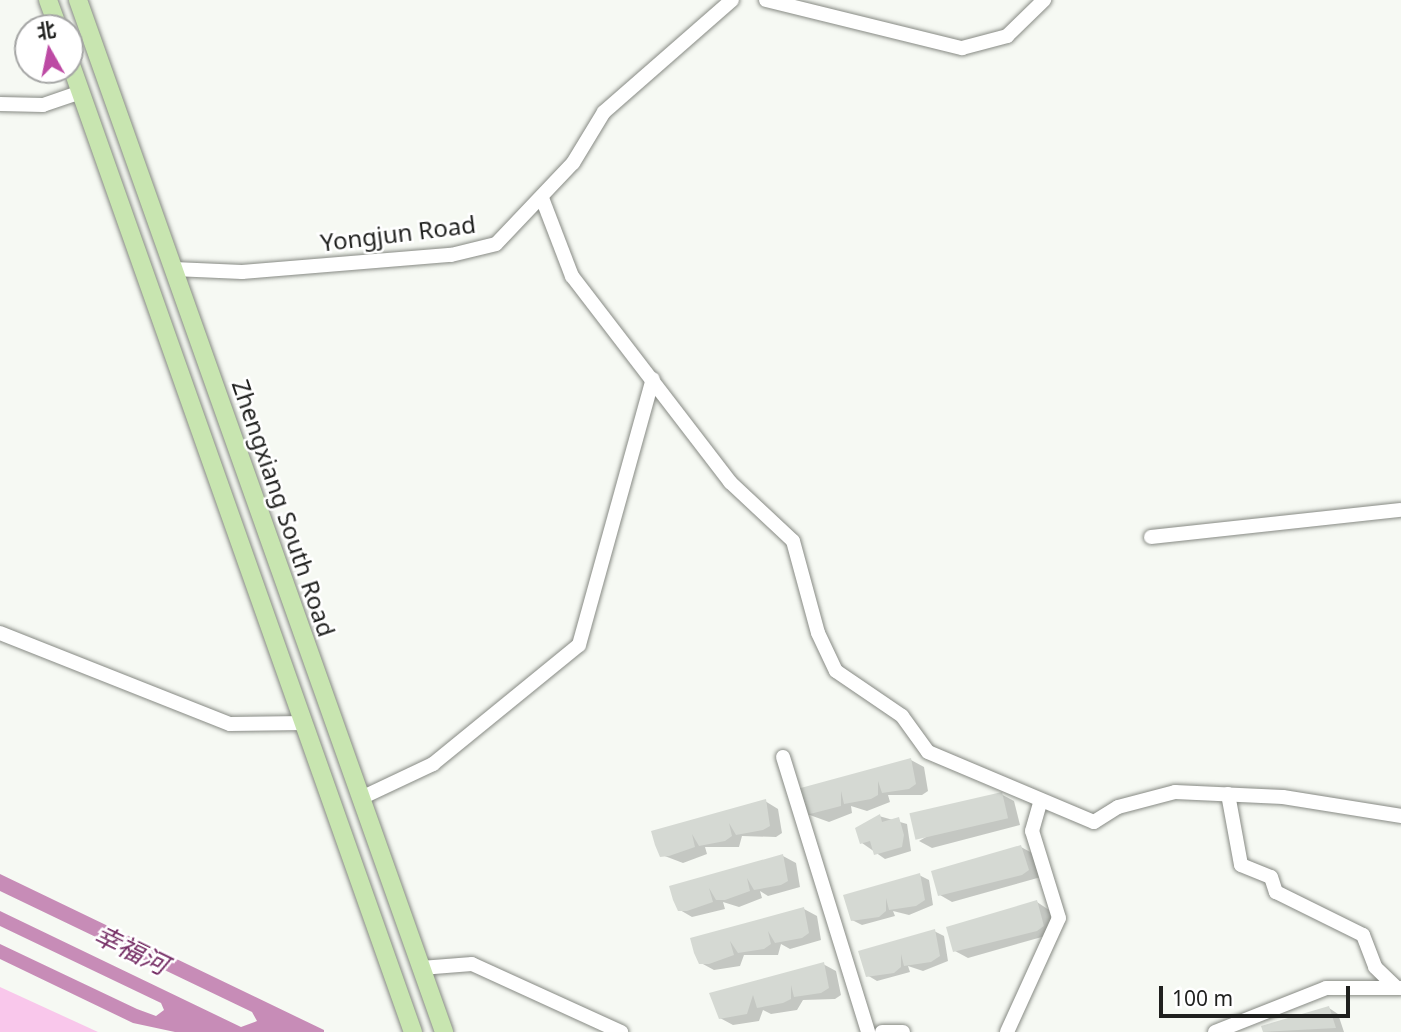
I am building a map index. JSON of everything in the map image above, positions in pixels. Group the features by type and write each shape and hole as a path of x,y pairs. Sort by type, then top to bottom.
{"main road":[{"name":"Zhengxiang South Road","path":"78,0 443,1032"},
{"path":"77,84 413,1032"},
{"path":"155,306 184,296"}],"street":[{"name":"Yongjun Road","path":"174,269 242,272 451,255 496,244 542,198 604,112 732,0"},
{"path":"766,0 962,48 1007,36 1044,0"},
{"path":"0,104 43,105 80,92"},
{"path":"542,198 572,276 730,482 793,541 818,633 836,671 902,716 928,752 1040,803 1094,822 1152,795 1228,794 1401,816"},
{"path":"361,798 433,764 579,646 653,379"},
{"path":"1151,537 1401,510"},
{"path":"0,633 230,724 303,723"},
{"path":"783,757 868,1032"},
{"path":"1228,794 1241,865 1271,877 1276,892 1363,935 1375,967 1399,988"},
{"path":"1007,1032 1059,918 1032,831 1040,803"},
{"path":"421,968 472,964 621,1032"},
{"path":"1215,1032 1326,988 1399,988"},
{"path":"882,1032 903,1032"}],"shaded area":[{"path":"0,987 98,1032 0,1032"}],"water":[{"name":"幸福河","path":"0,874 324,1032 175,1032 133,1023 0,959 0,944 137,1009 156,1016 164,1010 161,1003 0,926 0,911 241,1027 257,1021 252,1012 0,891"}],"building":[{"path":"911,758 916,784 909,789 882,793 878,781 878,795 871,799 844,804 841,791 841,806 806,815 797,789"},
{"path":"1002,792 1008,818 916,840 909,813"},
{"path":"766,799 770,826 763,830 736,835 729,823 732,836 725,841 699,846 692,834 695,847 660,857 651,831"},
{"path":"880,814 882,822 899,817 904,835 902,847 874,855 870,841 860,844 855,828"},
{"path":"1021,845 1029,870 1022,875 938,896 931,871"},
{"path":"783,854 788,881 781,885 754,890 747,878 750,891 725,900 716,900 709,888 713,902 687,911 678,911 669,886"},
{"path":"920,873 925,900 916,906 889,910 886,898 886,911 879,917 851,921 843,895"},
{"path":"1037,900 1044,926 1037,931 953,952 946,927"},
{"path":"804,907 809,933 802,938 775,943 768,931 771,944 764,949 738,953 730,941 734,955 709,964 699,964 690,938"},
{"path":"935,929 940,956 931,962 904,966 901,954 901,967 894,973 866,977 858,951"},
{"path":"824,962 829,988 821,993 794,997 791,985 791,999 783,1003 757,1008 753,995 747,1014 719,1019 709,993"},
{"path":"1329,1006 1336,1028 1263,1032 1261,1026"}]}
